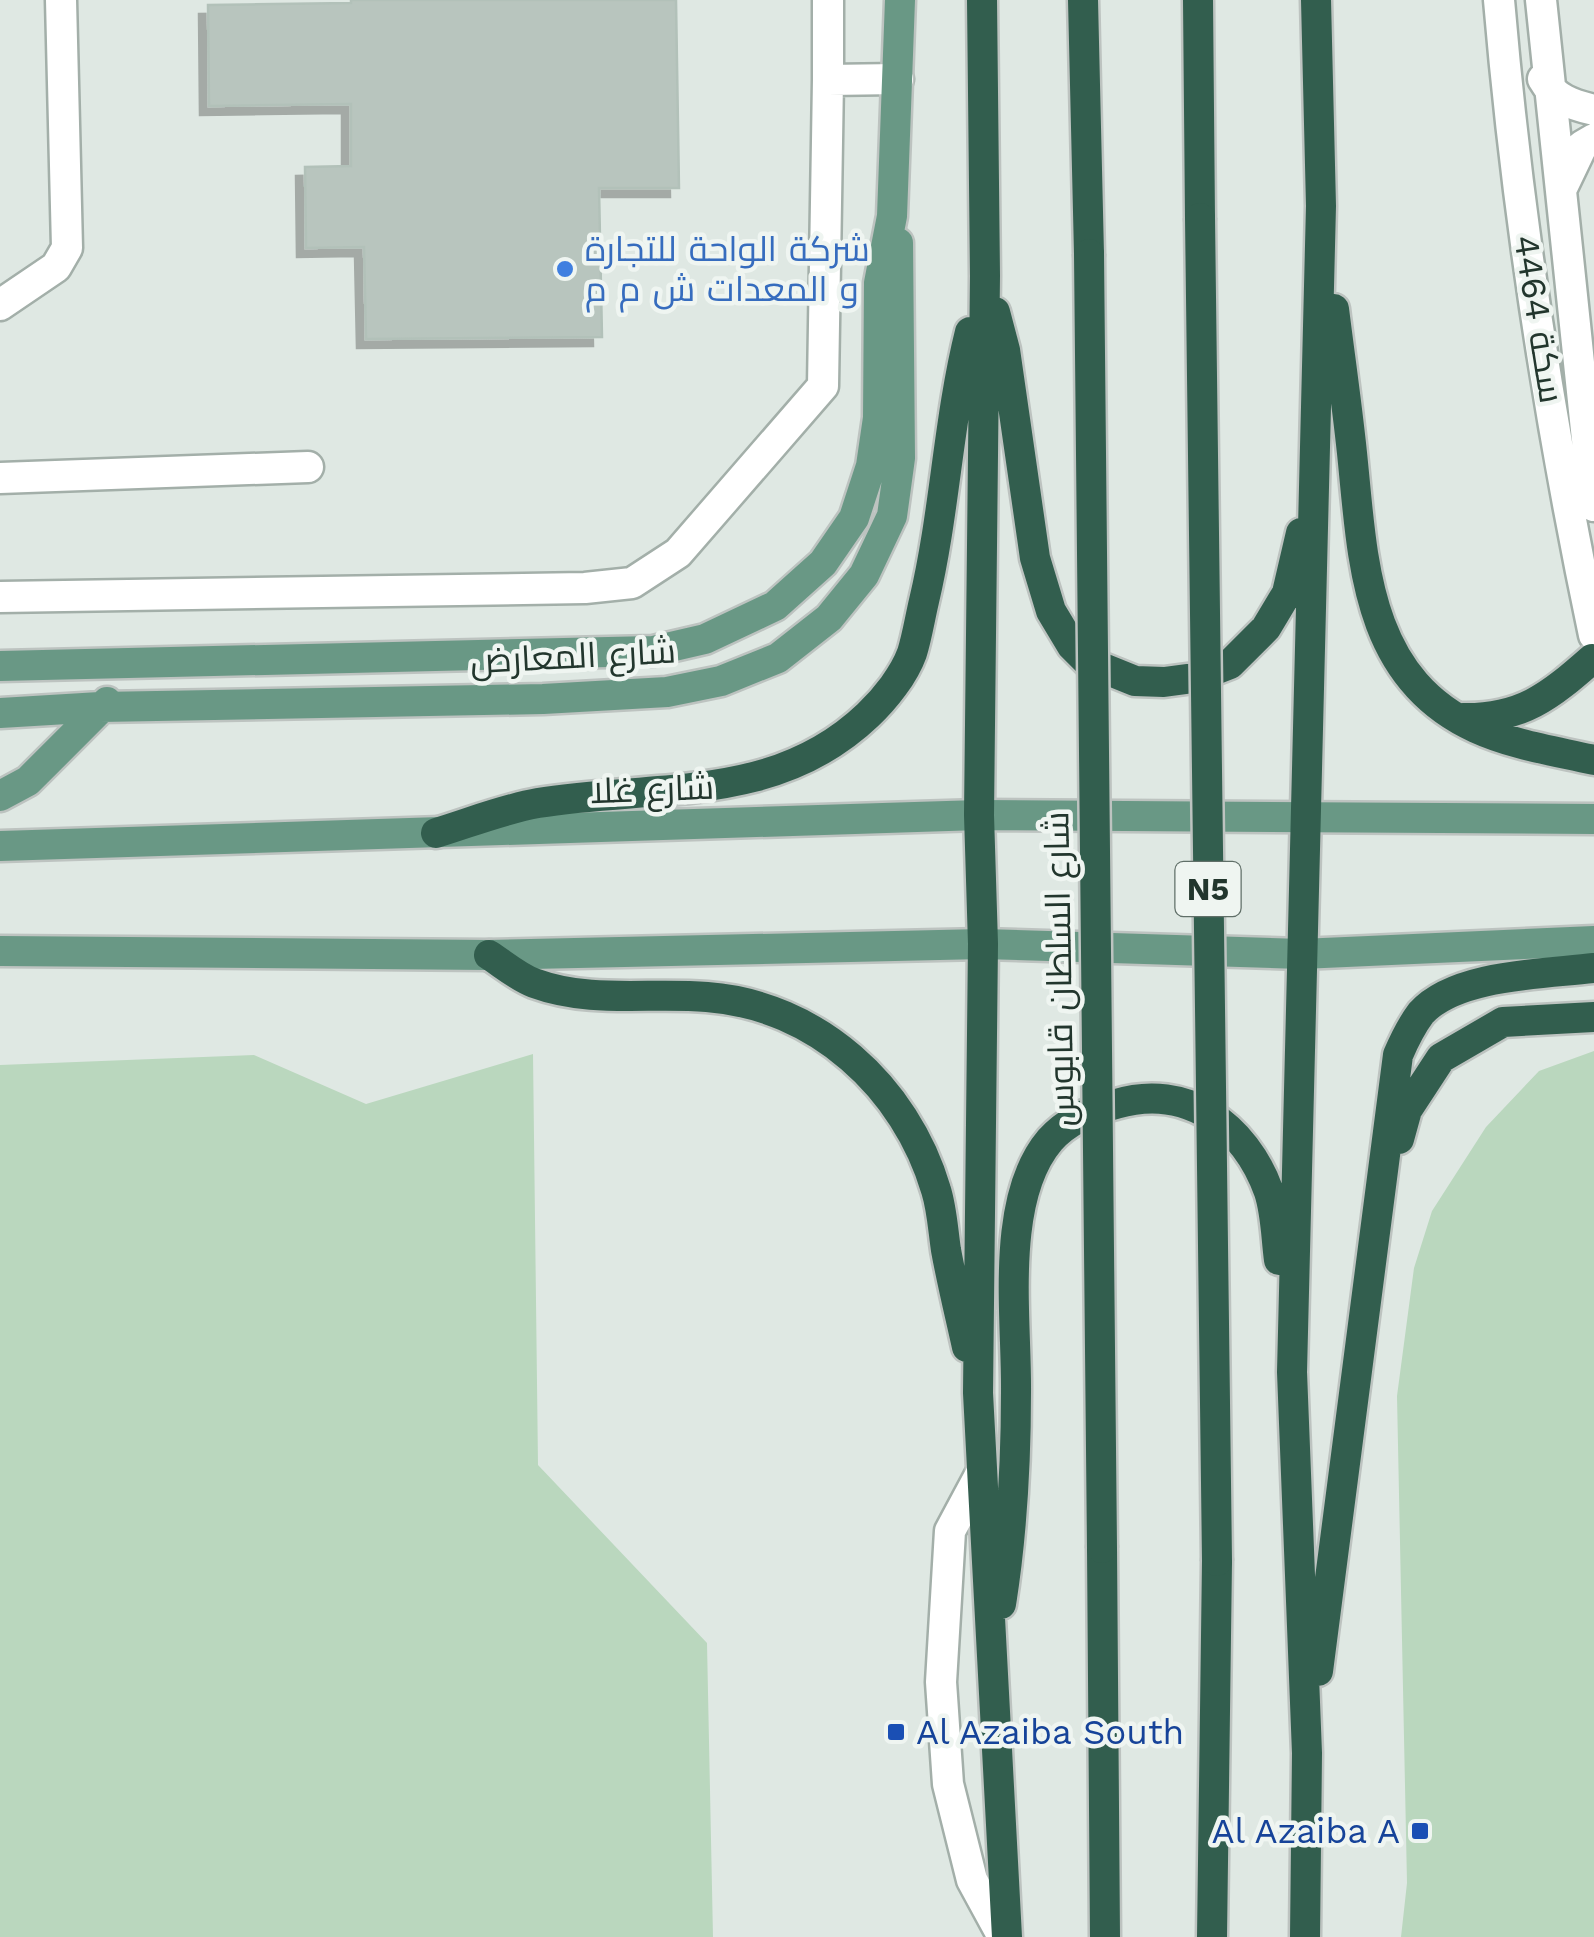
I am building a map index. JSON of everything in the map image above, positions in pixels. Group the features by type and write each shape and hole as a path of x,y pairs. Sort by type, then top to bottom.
{"highway":[{"path":"982,0 985,276 978,1392 1005,1937"},
{"name":"شارع السلطان قابوس","path":"1083,0 1089,254 1104,1937"},
{"name":"N5","path":"1198,0 1216,1561 1212,1937"},
{"path":"1305,1937 1307,1754 1292,1372 1321,206 1316,0"},
{"path":"1321,206 1364,572 1378,620 1399,665 1434,702 1459,718 1511,741 1594,760"},
{"path":"985,276 1005,350 1035,558 1051,610 1072,646 1088,662 1135,680 1164,682 1194,678 1230,664 1266,628 1287,593 1316,466"},
{"path":"436,833 536,804 707,787 776,771 821,753 883,700 911,656 937,546 956,409 985,276"},
{"path":"1459,718 1498,716 1524,709 1551,694 1594,653"},
{"path":"489,955 532,982 578,994 706,997 762,1005 812,1026 854,1059 922,1150 937,1193 978,1392"},
{"path":"1307,1754 1398,1055 1423,1011 1462,988 1496,979 1594,968"},
{"path":"1378,1204 1408,1110 1441,1058 1503,1022 1594,1017"},
{"path":"992,1658 1008,1564 1016,1391 1012,1290 1019,1216 1032,1176 1050,1141 1074,1120 1142,1096 1180,1100 1208,1114 1235,1137 1254,1160 1270,1195 1292,1372"}],"main road":[{"name":"شارع المعارض","path":"0,666 653,651 705,639 776,606 823,564 854,518 872,466 881,352 879,283 892,216 900,0"},
{"name":"شارع المعارض","path":"0,713 543,699 667,692 721,681 778,658 829,618 852,590 864,575 892,516 900,458 901,311 900,254 892,216"},
{"path":"0,796 28,781 120,692 148,684 208,678 402,674 557,664 588,654"},
{"name":"شارع غلا","path":"0,846 979,815 1594,820"},
{"path":"0,951 489,955 983,944 1301,954 1594,941"}],"street":[{"path":"0,305 56,267 66,248 62,0"},
{"path":"0,597 566,589 632,582 678,553 823,386 828,0"},
{"name":"سكة 4464","path":"1499,0 1510,131 1530,273 1594,653"},
{"path":"1512,0 1534,64 1550,91 1574,105 1594,110"},
{"name":"سكة 4464","path":"1542,0 1594,506"},
{"path":"828,80 898,79"},
{"path":"1560,193 1582,146 1594,139"},
{"path":"0,478 308,467"},
{"path":"980,1474 950,1531 941,1682 948,1784 972,1880 1005,1937"}],"green space":[{"path":"1594,1051 1594,1937 1401,1937 1407,1883 1397,1396 1414,1268 1432,1211 1486,1127 1539,1071"},
{"path":"533,1054 538,1465 707,1643 713,1937 0,1937 0,1065 254,1055 366,1104"}],"building":[{"path":"351,0 676,0 679,188 599,188 602,337 366,339 364,247 306,248 305,167 351,166 351,104 209,106 208,5"}],"place":[{"name":"شركة الواحة للتجارة و المعدات ش م م","path":"565,269"},
{"name":"Al Azaiba South","path":"896,1732"},
{"name":"Al Azaiba A","path":"1420,1831"}]}
